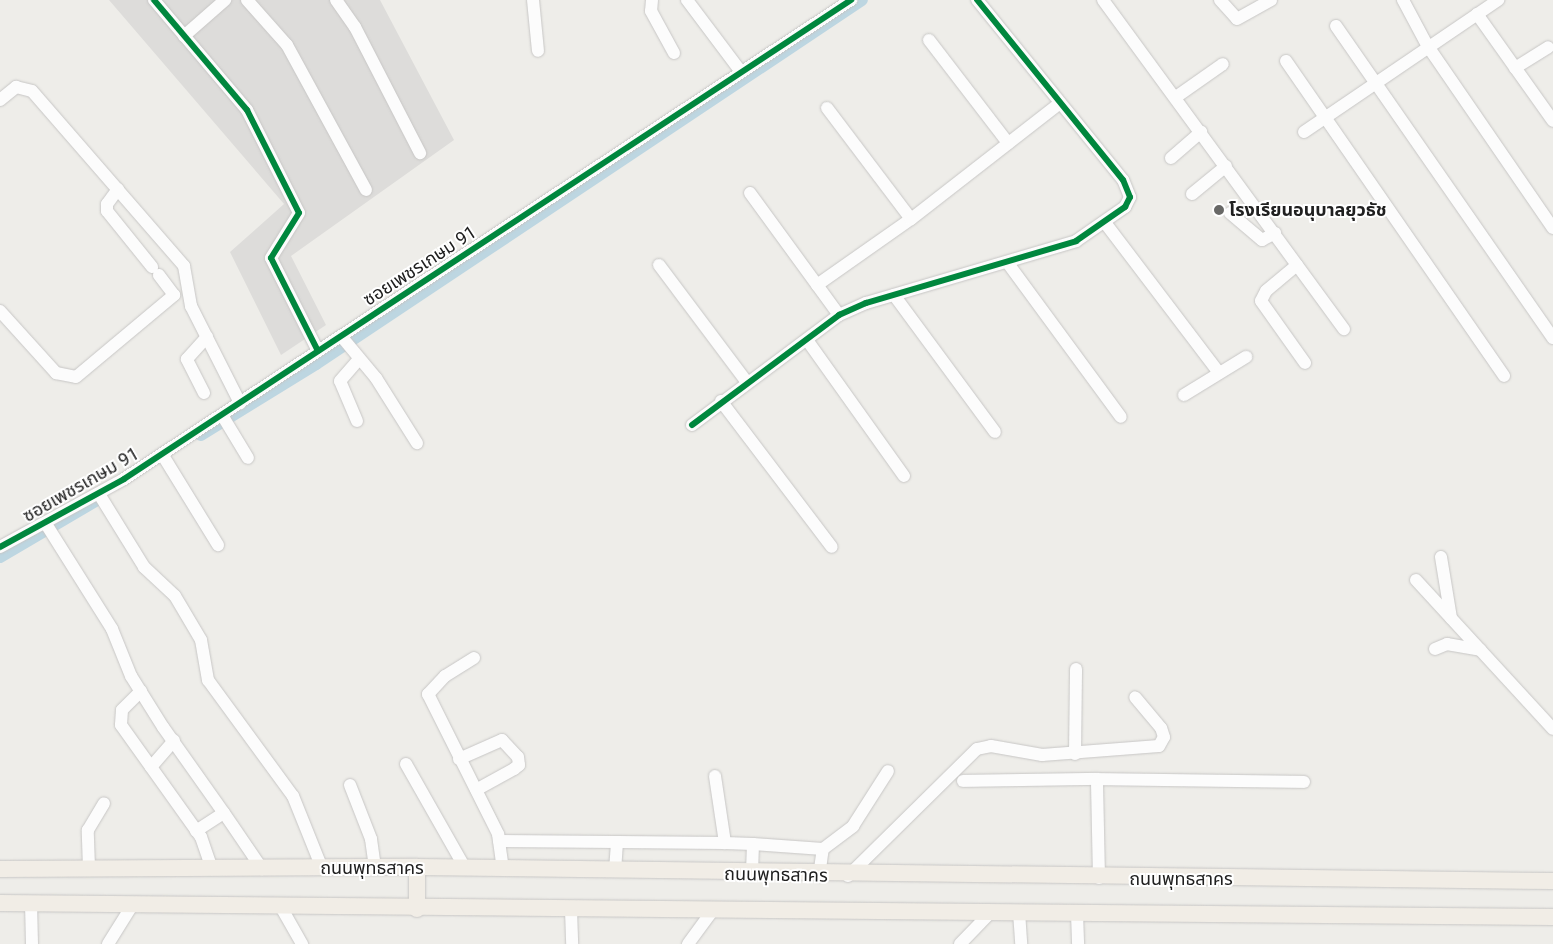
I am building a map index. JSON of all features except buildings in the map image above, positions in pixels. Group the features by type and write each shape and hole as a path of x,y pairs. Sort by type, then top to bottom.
{"main road":[{"path":"417,868 417,909"},
{"name":"ถนนพุทธสาคร","path":"0,869 465,868 819,876 1553,881"},
{"name":"ถนนพุทธสาคร","path":"0,903 417,909 1553,916"}],"street":[{"path":"154,0 247,110 299,213 271,258 318,351"},
{"path":"184,36 225,0"},
{"path":"246,0 286,45 366,190"},
{"path":"336,0 355,27 420,153"},
{"path":"533,0 538,50"},
{"path":"652,0 651,11 674,53"},
{"path":"687,0 741,72"},
{"name":"ซอยเพชรเกษม 91","path":"0,547 52,534 106,504 228,424 240,403 318,351 351,349 741,72 851,0"},
{"path":"692,424 839,315 894,295 1076,242 1106,224 1130,197 1123,180 977,0"},
{"path":"1103,0 1176,97 1344,329"},
{"path":"1220,0 1237,19 1271,0"},
{"path":"1403,0 1427,45 1553,228"},
{"path":"1304,132 1481,7 1498,0"},
{"path":"1481,7 1515,68 1553,121"},
{"path":"1336,26 1553,338"},
{"path":"928,40 1008,143"},
{"path":"1515,68 1548,47"},
{"path":"1286,61 1504,376"},
{"path":"1176,97 1222,64"},
{"path":"1,97 16,87 32,91 184,266 191,306 240,403"},
{"path":"817,285 911,219 1060,103"},
{"path":"827,108 911,219"},
{"path":"1171,158 1201,132"},
{"path":"1192,194 1226,166"},
{"path":"118,189 107,204 107,211 174,295"},
{"path":"750,193 839,315"},
{"path":"1230,213 1262,240 1275,233"},
{"path":"1106,224 1219,373"},
{"path":"1007,262 1121,417"},
{"path":"659,265 747,382"},
{"path":"1297,265 1266,291 1262,302 1305,363"},
{"path":"0,311 56,373 76,377 187,283"},
{"path":"894,295 995,432"},
{"path":"204,393 188,359 207,338"},
{"path":"807,340 904,476"},
{"path":"351,349 340,381 357,420"},
{"path":"351,349 416,443"},
{"path":"1184,395 1246,357"},
{"path":"721,401 832,546"},
{"path":"228,424 248,458"},
{"path":"167,463 218,546"},
{"path":"106,504 144,567 175,596 201,640 211,685 293,796 322,868"},
{"path":"52,534 120,641 141,691 262,869"},
{"path":"1441,557 1452,619"},
{"path":"1416,580 1553,730"},
{"path":"1435,649 1447,644 1480,650"},
{"path":"474,658 444,676 428,694 500,841 503,869"},
{"path":"1076,669 1076,754"},
{"path":"141,691 122,710 121,725 196,831 212,870"},
{"path":"848,876 977,749 1076,754 1159,746 1164,737 1161,728 1135,697"},
{"path":"459,759 502,740 518,757 519,765 514,769 476,790"},
{"path":"151,767 174,741"},
{"path":"406,764 465,868"},
{"path":"500,841 725,843 823,849 853,826 888,771"},
{"path":"715,776 725,843"},
{"path":"1097,779 1099,878"},
{"path":"962,781 1097,779 1304,782"},
{"path":"350,785 371,840 375,868"},
{"path":"89,868 88,830 104,803"},
{"path":"196,831 224,813"},
{"path":"615,871 617,842"},
{"path":"752,875 753,844"},
{"path":"819,876 823,849"},
{"path":"31,903 32,944"},
{"path":"108,944 133,904"},
{"path":"281,907 302,944"},
{"path":"571,910 572,944"},
{"path":"688,944 713,910"},
{"path":"960,944 991,912"},
{"path":"1019,912 1022,944"},
{"path":"1077,913 1078,944"}],"shaded area":[{"path":"109,0 380,0 454,140 291,256 326,325 281,355 230,252 284,204"}],"waterway":[{"path":"201,435 316,364 862,0"},
{"path":"0,557 97,500"}],"cycle path":[{"path":"154,0 247,110 299,213 271,258 318,351"},
{"path":"0,547 124,479 851,0"},
{"path":"692,425 839,315 866,303 1076,241 1125,207 1130,197 1123,180 977,0"}],"place":[{"name":"โรงเรียนอนุบาลยุวธัช","path":"1219,210"}]}
